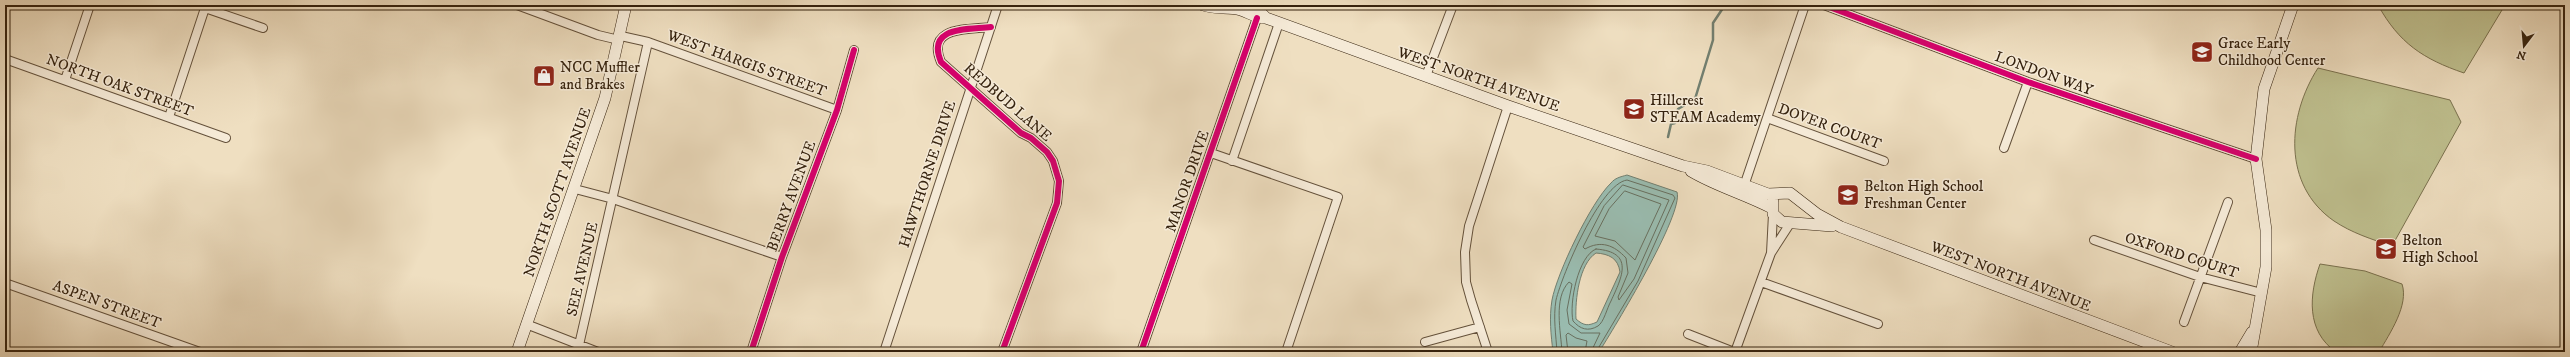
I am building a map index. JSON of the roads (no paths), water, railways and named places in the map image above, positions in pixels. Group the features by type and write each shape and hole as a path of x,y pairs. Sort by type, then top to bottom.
{"main road":[{"name":"NORTH SCOTT AVENUE","path":"517,352 575,189 605,98 620,38 626,5"},
{"name":"WEST NORTH AVENUE","path":"1203,5 1216,9 1231,7 1241,10 1508,106 1683,166 1707,171 1768,194 1790,193 1817,214 1841,227 2172,352"},
{"name":"WEST NORTH AVENUE","path":"1253,5 1262,18"},
{"path":"2251,352 2254,328 2262,294 2266,267 2266,230 2256,159 2264,89 2293,5"},
{"name":"WEST NORTH AVENUE","path":"1683,166 1705,180 1742,193 1773,211 1782,222 1841,227"},
{"path":"1773,211 1774,200 1781,194"},
{"path":"1791,222 1799,217 1801,202"},
{"path":"2240,352 2254,328"}],"street":[{"path":"65,80 90,5"},
{"name":"WEST HARGIS STREET","path":"517,5 598,35 648,42 837,110"},
{"name":"HAWTHORNE DRIVE","path":"884,352 998,5"},
{"path":"1426,76 1453,5"},
{"path":"1744,186 1804,5"},
{"name":"LONDON WAY","path":"1824,5 2028,82 2225,150 2256,159"},
{"path":"169,117 206,6 263,28"},
{"name":"MANOR DRIVE","path":"1141,352 1211,153 1262,18"},
{"path":"1232,161 1279,23"},
{"name":"REDBUD LANE","path":"991,27 945,33 938,42 937,51 941,62 1021,133 1031,138 1047,152 1053,161 1059,181 1057,203 1002,352"},
{"name":"SEE AVENUE","path":"579,345 648,42"},
{"name":"BERRY AVENUE","path":"751,352 782,257 837,110 854,50"},
{"name":"NORTH OAK STREET","path":"5,59 226,138"},
{"path":"2004,148 2028,82"},
{"path":"1488,352 1466,282 1465,252 1469,226 1508,106"},
{"name":"DOVER COURT","path":"1767,118 1884,161"},
{"path":"1211,153 1338,197 1286,352"},
{"path":"575,189 613,199 782,257"},
{"path":"2184,322 2228,202"},
{"path":"1771,253 1773,211"},
{"path":"1688,334 1735,352 1771,253 1791,222"},
{"name":"OXFORD COURT","path":"2094,240 2200,277 2262,294"},
{"path":"1761,282 1878,324"},
{"name":"ASPEN STREET","path":"5,283 200,352"},
{"path":"526,324 598,352"},
{"path":"1426,342 1480,327"}],"water":[{"path":"1627,175 1677,192 1676,204 1670,223 1646,271 1599,352 1553,352 1551,326 1552,300 1555,288 1568,256 1585,221 1603,192 1613,181","holes":["1596,253 1609,256 1615,260 1620,272 1597,322 1586,325 1576,319 1576,302 1579,283 1590,258"]}],"waterway":[{"path":"1668,137 1671,124 1675,123 1678,109 1695,99 1713,40 1713,23 1725,5"}],"place":[{"name":"Grace Early Childhood Center","path":"2202,52"},
{"name":"NCC Muffler and Brakes","path":"544,76"},
{"name":"Hillcrest STEAM Academy","path":"1634,109"},
{"name":"Belton High School Freshman Center","path":"1848,195"},
{"name":"Belton High School","path":"2386,249"}]}
